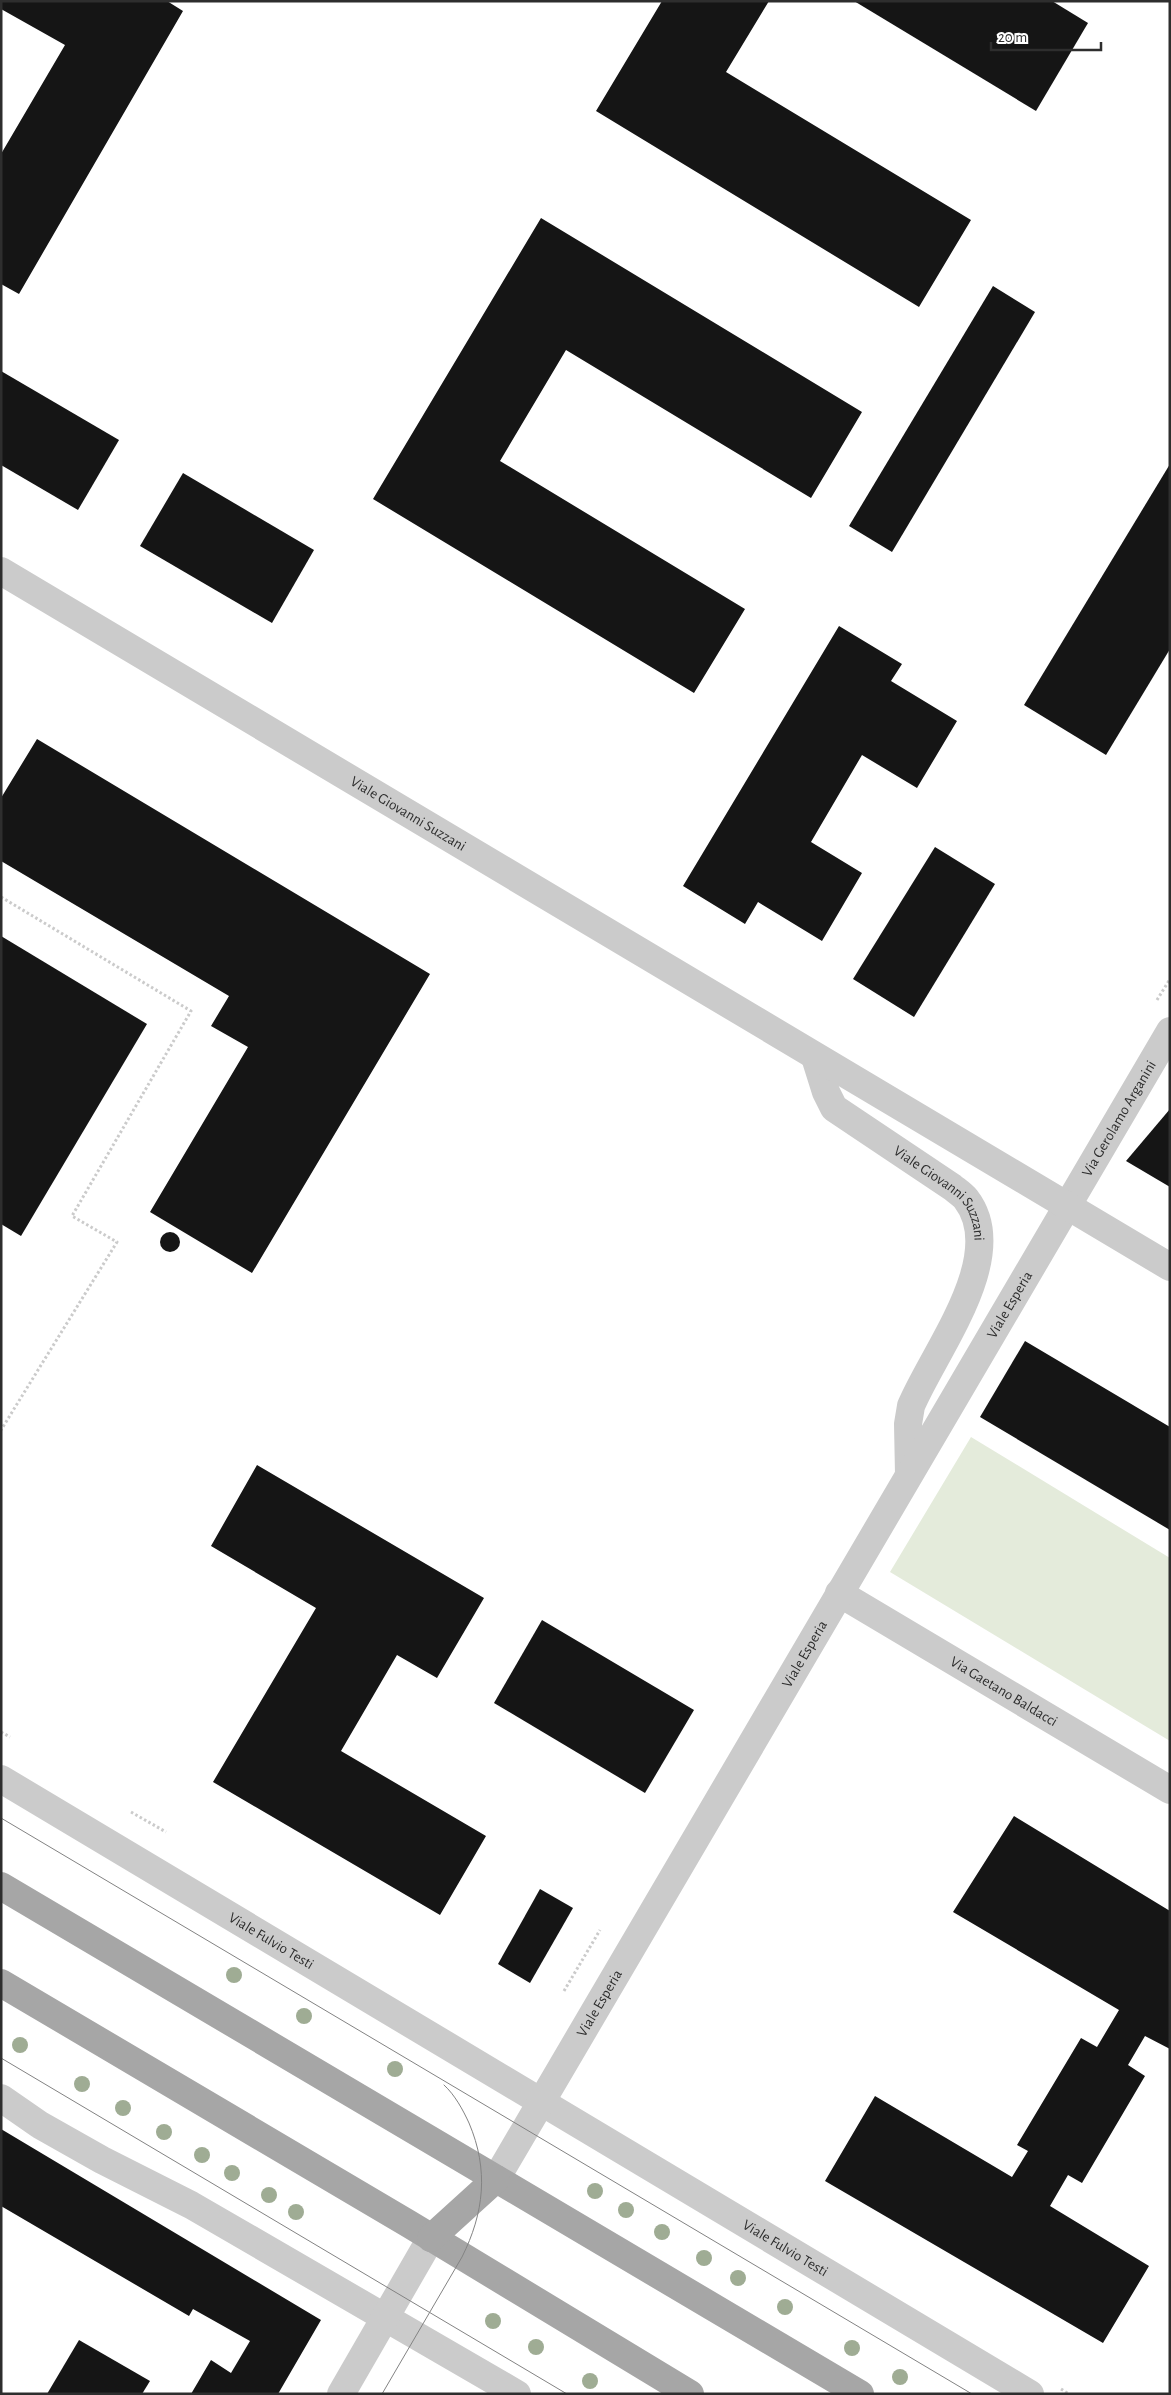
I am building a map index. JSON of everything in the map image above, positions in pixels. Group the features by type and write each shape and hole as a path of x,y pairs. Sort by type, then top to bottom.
{"main road":[{"path":"1,1886 860,2394"},
{"path":"1,1983 690,2394"},
{"path":"431,2238 496,2179"}],"street":[{"name":"Viale Giovanni Suzzani","path":"1,571 1170,1267"},
{"name":"Via Gerolamo Arganini","path":"1066,1205 1170,1031"},
{"name":"Viale Giovanni Suzzani","path":"815,1057 826,1092 834,1108 952,1186 966,1199 976,1219 980,1233 980,1254 969,1292 911,1406 908,1424 909,1474"},
{"name":"Viale Esperia","path":"542,2101 1066,1205"},
{"name":"Via Gaetano Baldacci","path":"839,1593 1170,1790"},
{"name":"Viale Fulvio Testi","path":"1,1779 1030,2394"},
{"path":"2,2099 40,2124 102,2160 191,2205 517,2394"},
{"path":"496,2179 542,2101"},
{"path":"341,2394 431,2238"}],"path":[{"path":"1,897 191,1010 72,1216 117,1242 1,1430"},
{"path":"1154,1005 1170,979"},
{"path":"1,1732 10,1737"},
{"path":"131,1812 166,1832"},
{"path":"564,1992 600,1930"}],"green space":[{"path":"971,1437 1170,1558 1170,1741 890,1572"}],"building":[{"path":"1,1 167,1 183,11 19,294 1,284 1,154 65,45 1,9"},
{"path":"662,1 769,1 726,72 971,220 919,307 596,111"},
{"path":"854,1 1052,1 1088,23 1036,111"},
{"path":"541,218 862,412 811,498 566,350 500,461 745,609 694,693 373,499"},
{"path":"993,286 1035,312 892,552 849,526"},
{"path":"1,371 119,440 78,510 1,465"},
{"path":"1170,464 1170,649 1106,755 1024,705"},
{"path":"183,473 314,550 272,623 140,546"},
{"path":"839,626 902,664 891,681 957,721 917,788 862,755 811,842 862,873 822,941 758,902 745,924 683,886"},
{"path":"37,739 430,974 252,1273 150,1212 248,1047 211,1026 229,996 1,861 1,798"},
{"path":"935,847 995,884 914,1017 853,979"},
{"path":"1,936 147,1024 21,1236 1,1224"},
{"path":"1170,1109 1170,1187 1126,1161"},
{"path":"166,1232 174,1232 180,1238 180,1246 174,1252 166,1252 160,1246 160,1238"},
{"path":"1025,1341 1170,1427 1170,1530 980,1417"},
{"path":"257,1465 484,1598 437,1678 397,1655 341,1751 486,1836 440,1915 213,1782 316,1608 211,1546"},
{"path":"542,1620 694,1710 645,1793 494,1703"},
{"path":"1014,1816 1170,1911 1170,2049 1145,2036 1128,2065 1145,2076 1082,2183 1068,2175 1050,2206 1149,2266 1103,2343 825,2181 875,2096 1012,2177 1028,2151 1017,2145 1081,2038 1097,2047 1119,2010 953,1912"},
{"path":"540,1889 573,1908 530,1983 498,1964"},
{"path":"1,2129 321,2320 278,2394 191,2394 211,2360 231,2373 250,2341 193,2309 189,2316 1,2206"},
{"path":"79,2340 150,2381 142,2394 47,2394"}],"tram line":[{"path":"1,1818 972,2394"},
{"path":"1,2058 567,2394"},
{"path":"382,2394 462,2257 479,2208 481,2174 475,2140 461,2108 452,2093 444,2085"}]}
